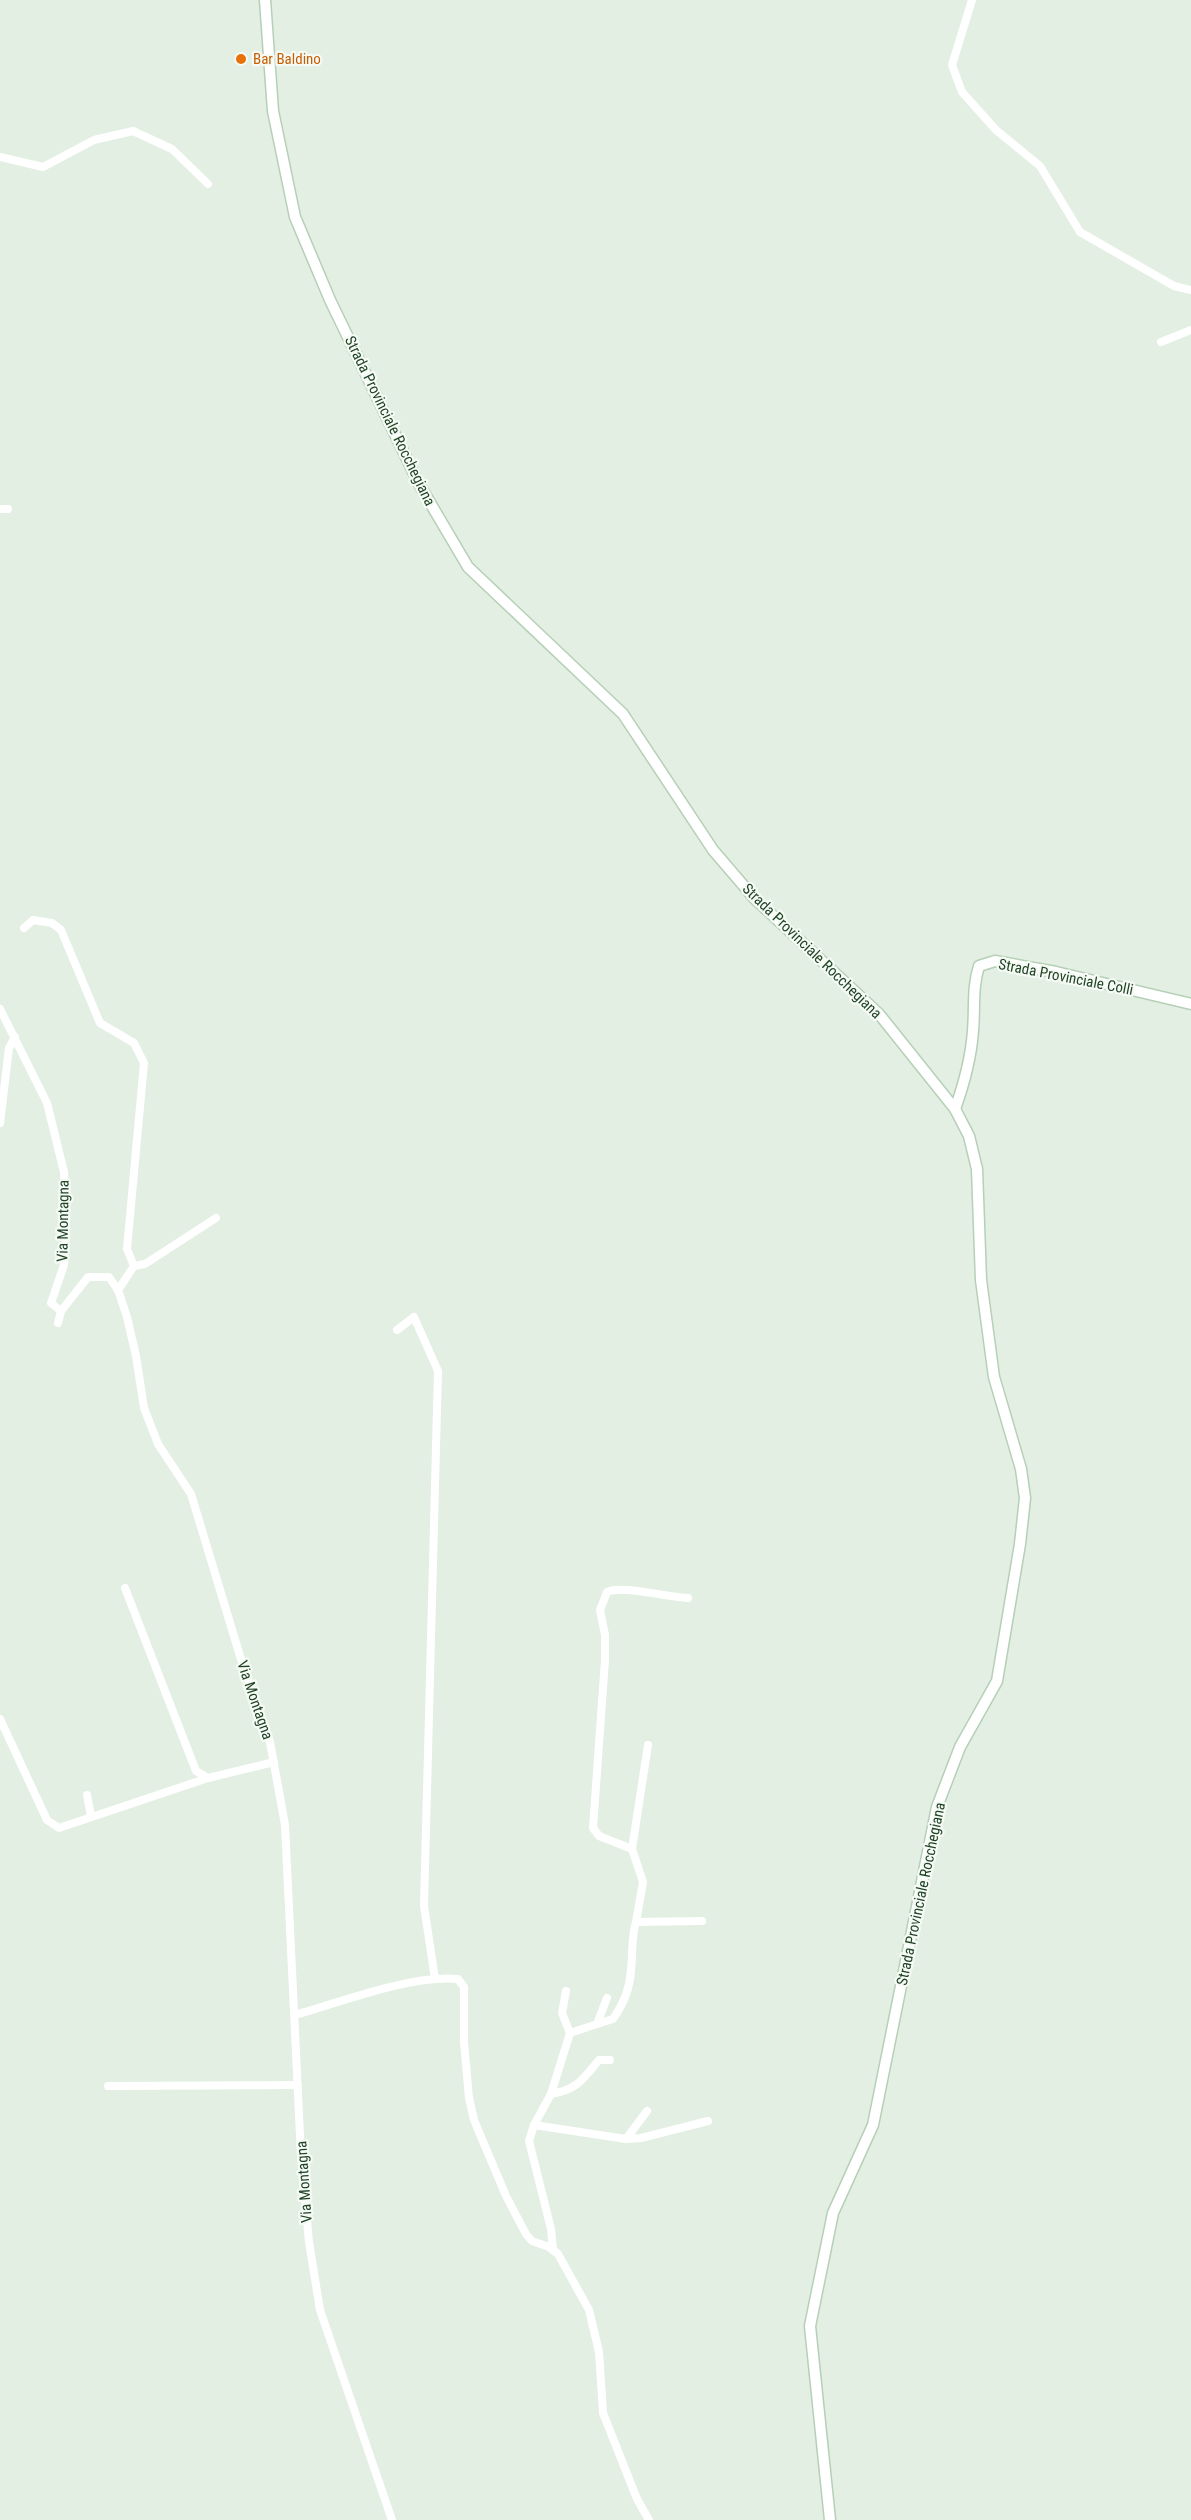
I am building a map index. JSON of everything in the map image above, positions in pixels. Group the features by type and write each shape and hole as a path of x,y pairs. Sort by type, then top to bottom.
{"main road":[{"name":"Strada Provinciale Rocchegiana","path":"265,0 273,111 295,217 330,300 419,484 468,567 623,714 713,850 755,899 879,1014 955,1109 969,1136 977,1169 981,1280 994,1377 1021,1469 1025,1498 1020,1544 997,1682 960,1747 937,1807 873,2125 833,2213 810,2326 830,2520"},
{"name":"Strada Provinciale Colli","path":"955,1109 966,1072 973,1031 974,983 979,966 995,961 1056,972 1191,1004"}],"street":[{"path":"972,0 952,65 962,92 996,130 1040,166 1080,232 1174,286 1191,290"},
{"path":"0,157 43,167 94,140 133,131 172,149 208,184"},
{"path":"1161,342 1191,330"},
{"path":"24,928 33,920 52,923 61,930 100,1023 134,1043 144,1063 127,1249 134,1266"},
{"name":"Via Montagna","path":"0,1009 47,1103 64,1172 66,1231 64,1264 51,1304 61,1311"},
{"path":"0,1123 9,1048 15,1037"},
{"path":"58,1323 61,1311 88,1277 109,1276 118,1290 134,1266 145,1264 216,1218"},
{"name":"Via Montagna","path":"118,1290 136,1356 144,1408 158,1444 191,1494 240,1656 270,1742 285,1825 301,2156 309,2242 320,2310 392,2520"},
{"path":"397,1330 414,1317 438,1371 424,1906 435,1979"},
{"path":"125,1588 196,1771 208,1778"},
{"path":"632,1849 599,1836 593,1828 605,1660 605,1635 600,1610 607,1592 617,1588 666,1597 688,1598"},
{"path":"0,1719 46,1820 59,1828 208,1778 274,1762"},
{"path":"570,2033 613,2019 623,2005 631,1972 632,1934 643,1882 632,1849 648,1745"},
{"path":"87,1795 91,1816"},
{"path":"636,1922 702,1921"},
{"path":"295,2015 407,1983 458,1979 464,1988 464,2042 469,2098 474,2120 506,2196 526,2234 532,2241 558,2254 589,2310 599,2352 603,2414 648,2520"},
{"path":"553,2250 551,2229 529,2141 534,2125 551,2094 570,2033 562,2013 566,1991"},
{"path":"597,2024 607,1998"},
{"path":"551,2094 565,2091 579,2084 599,2060 610,2060"},
{"path":"108,2086 298,2085"},
{"path":"626,2139 647,2111"},
{"path":"534,2125 626,2139 641,2138 708,2121"}],"place":[{"name":"Bar Baldino","path":"241,59"}]}
